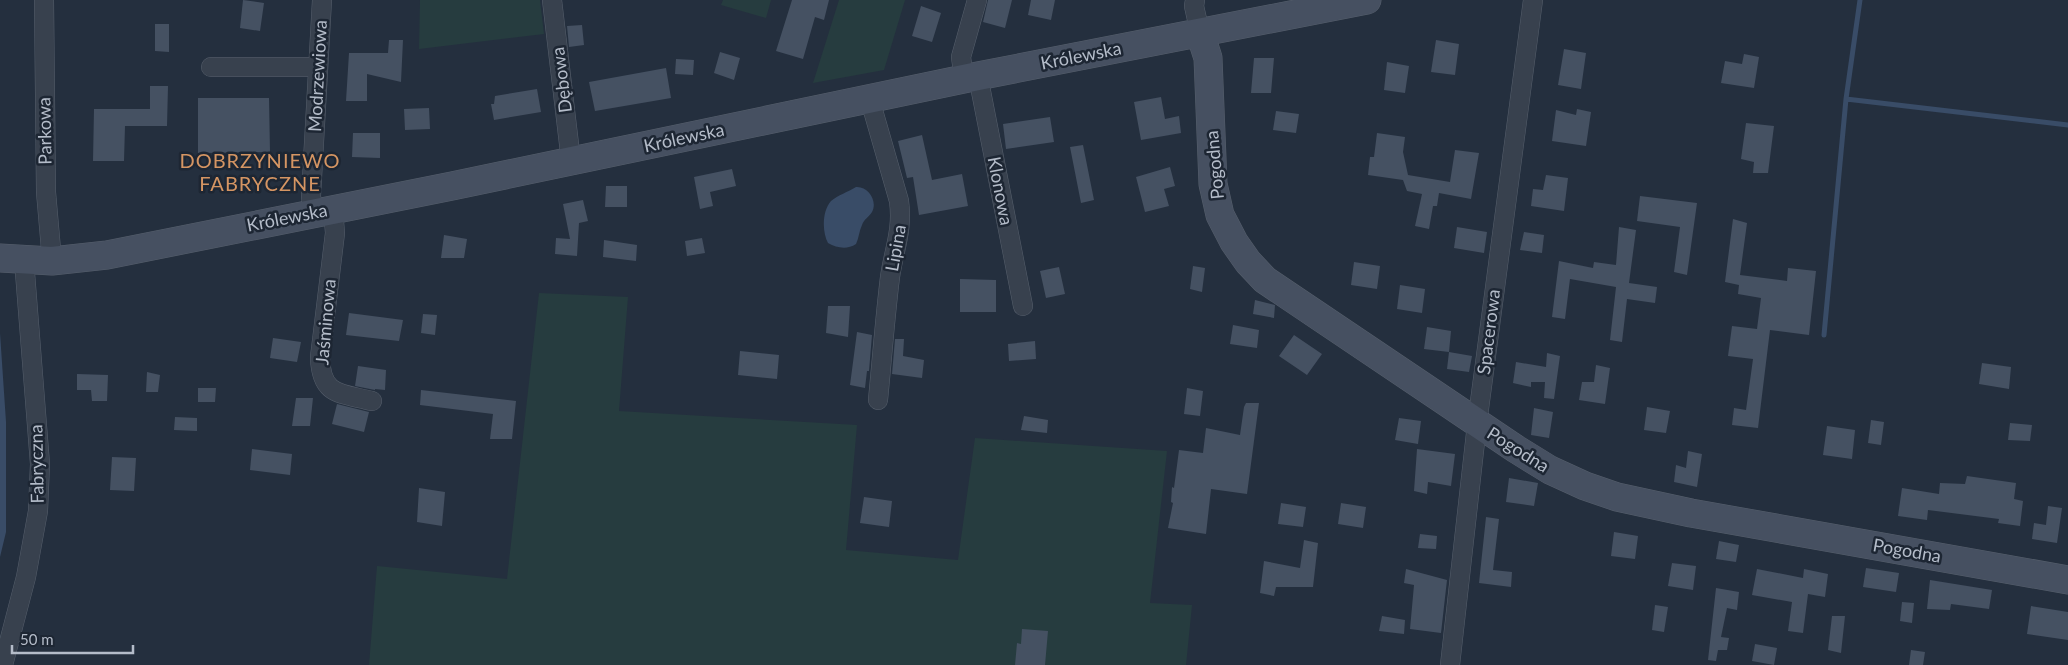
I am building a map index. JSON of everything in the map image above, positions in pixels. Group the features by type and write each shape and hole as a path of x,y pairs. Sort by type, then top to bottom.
{"street":[{"name":"Parkowa","path":"44,0 46,192 52,261"},
{"name":"Modrzewiowa","path":"322,0 311,196 323,211"},
{"name":"Dębowa","path":"552,0 571,161"},
{"name":"Klonowa","path":"977,0 961,57 971,77 1022,306"},
{"path":"1196,0 1194,6 1200,33"},
{"name":"Królewska","path":"12,259 52,261 107,255 870,100 971,77 1367,0"},
{"name":"Spacerowa","path":"1450,665 1477,424 1533,0"},
{"name":"Pogodna","path":"1200,33 1209,65 1213,184 1220,215 1234,242 1248,262 1265,280 1477,424 1550,470 1585,486 1617,496 1691,513 2068,580"},
{"path":"211,67 318,68"},
{"name":"Lipina","path":"870,100 899,201 901,216 901,226 892,261 878,400"},
{"name":"Jaśminowa","path":"323,211 335,233 320,357 323,380 330,388 340,393 372,401"},
{"name":"Fabryczna","path":"3,665 26,577 38,511 40,464 12,259"}],"green space":[{"path":"420,0 540,0 544,34 419,49"},
{"path":"723,0 771,0 766,18 721,5"},
{"path":"839,0 905,0 884,70 813,83"},
{"path":"539,293 628,297 619,411 857,425 846,550 958,560 975,438 1167,451 1150,603 1192,605 1186,665 369,665 377,566 507,579"}],"water":[{"path":"856,187 864,189 871,195 874,208 863,223 856,244 846,248 835,246 828,243 826,238 824,222 826,210 831,201"},
{"path":"0,333 6,422 6,532 0,557"}],"building":[{"path":"243,0 264,3 260,31 240,28"},
{"path":"792,0 829,0 824,20 815,17 803,59 776,51"},
{"path":"988,0 1012,0 1005,28 983,22"},
{"path":"1031,0 1055,0 1051,20 1028,15"},
{"path":"921,6 941,13 932,42 912,36"},
{"path":"155,24 169,24 169,52 155,51"},
{"path":"582,25 584,45 569,47 567,26"},
{"path":"389,40 403,40 401,82 367,74 367,101 346,101 349,53 388,53"},
{"path":"1436,40 1459,44 1455,75 1431,72"},
{"path":"1564,49 1586,53 1581,89 1558,85"},
{"path":"720,52 740,58 734,80 714,73"},
{"path":"1744,54 1759,57 1754,88 1721,83 1725,61 1742,64"},
{"path":"1254,58 1274,58 1271,93 1251,93"},
{"path":"676,59 694,60 693,75 675,74"},
{"path":"1387,62 1409,66 1405,93 1384,90"},
{"path":"666,68 671,98 595,111 589,82"},
{"path":"150,86 168,86 167,126 125,126 124,161 93,161 94,109 150,109"},
{"path":"537,89 541,112 494,120 491,104 494,104 495,96"},
{"path":"1161,97 1165,119 1179,116 1181,133 1141,140 1134,102"},
{"path":"198,98 269,98 270,152 198,153"},
{"path":"429,108 430,129 405,130 404,109"},
{"path":"1577,109 1591,112 1586,146 1552,141 1556,110 1576,115"},
{"path":"1276,111 1299,114 1296,133 1273,130"},
{"path":"1050,117 1054,142 1006,149 1003,124"},
{"path":"1746,123 1774,126 1768,173 1753,173 1754,162 1741,159"},
{"path":"353,133 380,133 380,158 352,157"},
{"path":"1377,133 1405,137 1403,152 1408,175 1450,182 1455,150 1479,153 1471,199 1439,193 1437,206 1433,206 1429,229 1415,226 1422,194 1407,191 1403,180 1368,175 1370,157 1374,157"},
{"path":"922,135 932,180 962,174 968,206 919,215 913,177 907,178 898,141"},
{"path":"1083,145 1094,200 1081,203 1070,147"},
{"path":"1170,167 1175,186 1164,189 1169,206 1145,212 1136,177"},
{"path":"732,169 736,186 710,192 713,206 700,209 694,177"},
{"path":"1546,175 1568,178 1564,211 1531,206 1533,189 1543,190"},
{"path":"606,186 627,186 627,207 605,207"},
{"path":"1640,196 1697,203 1687,275 1674,272 1680,227 1637,221"},
{"path":"583,200 588,221 579,223 577,256 555,254 556,238 570,239 563,204"},
{"path":"1733,219 1747,223 1740,275 1787,281 1788,268 1816,271 1809,335 1770,330 1758,428 1732,425 1734,408 1746,410 1753,359 1728,356 1732,326 1757,329 1761,298 1738,294 1739,285 1725,282"},
{"path":"1457,227 1487,232 1484,253 1454,248"},
{"path":"1619,227 1636,230 1629,283 1657,287 1655,303 1627,299 1622,342 1610,340 1616,287 1570,279 1565,319 1552,317 1559,261 1593,268 1594,262 1616,265"},
{"path":"1524,232 1544,235 1542,253 1520,250"},
{"path":"444,235 467,239 464,258 441,258"},
{"path":"702,238 705,253 687,256 685,241"},
{"path":"604,240 637,245 636,261 603,257"},
{"path":"1354,262 1380,266 1377,289 1351,285"},
{"path":"1193,266 1205,268 1202,292 1190,289"},
{"path":"1059,267 1065,294 1046,298 1040,271"},
{"path":"960,279 996,280 996,312 960,312"},
{"path":"1400,285 1425,289 1422,313 1397,309"},
{"path":"1255,300 1275,305 1274,318 1253,314"},
{"path":"828,306 850,306 848,337 826,333"},
{"path":"349,313 403,320 399,341 346,335"},
{"path":"423,314 437,315 435,335 421,333"},
{"path":"1233,325 1259,330 1257,348 1230,344"},
{"path":"1427,327 1451,331 1449,352 1424,349"},
{"path":"857,332 872,335 869,371 867,371 865,388 850,385"},
{"path":"1294,335 1322,354 1307,375 1279,356"},
{"path":"273,338 301,342 297,362 270,358"},
{"path":"895,339 904,339 903,356 924,360 922,378 892,374"},
{"path":"1035,341 1036,359 1009,361 1008,344"},
{"path":"740,351 779,355 777,379 738,375"},
{"path":"1449,352 1472,356 1469,372 1447,369"},
{"path":"1547,353 1560,356 1554,399 1544,398 1545,382 1531,382 1531,387 1513,383 1516,362 1546,367"},
{"path":"1982,363 2011,367 2009,389 1979,384"},
{"path":"1596,365 1610,368 1605,404 1579,400 1582,382 1594,382"},
{"path":"358,366 386,370 385,390 355,386"},
{"path":"147,372 160,375 158,392 146,392"},
{"path":"77,374 108,375 107,401 92,401 91,390 77,390"},
{"path":"198,388 216,388 215,402 198,402"},
{"path":"1187,388 1203,391 1200,416 1184,414"},
{"path":"421,390 516,401 512,439 490,439 493,414 420,405"},
{"path":"296,398 313,398 310,426 292,426"},
{"path":"1246,403 1259,403 1247,494 1211,489 1206,534 1168,528 1173,503 1171,502 1172,487 1174,488 1179,450 1203,453 1206,428 1240,435"},
{"path":"337,404 369,412 364,432 332,424"},
{"path":"1647,407 1670,411 1666,433 1644,430"},
{"path":"1534,408 1553,412 1549,438 1531,435"},
{"path":"1024,416 1048,420 1047,433 1021,430"},
{"path":"175,417 197,418 197,431 174,430"},
{"path":"1399,418 1421,421 1418,444 1395,440"},
{"path":"1871,420 1884,422 1881,445 1868,443"},
{"path":"2010,423 2032,425 2030,441 2008,440"},
{"path":"1827,426 1855,430 1852,459 1823,455"},
{"path":"252,449 292,454 290,475 250,470"},
{"path":"1417,449 1455,454 1451,486 1428,482 1427,494 1414,491"},
{"path":"1688,451 1702,454 1697,487 1674,482 1676,465 1686,468"},
{"path":"112,457 136,458 134,491 110,490"},
{"path":"1967,476 2016,483 2014,499 2023,501 2020,526 1998,523 1999,519 1928,510 1927,520 1898,516 1902,488 1939,494 1940,483 1965,484"},
{"path":"1509,478 1538,483 1534,506 1506,502"},
{"path":"419,488 445,492 442,526 417,522"},
{"path":"864,497 892,501 889,527 860,523"},
{"path":"1281,503 1306,507 1303,527 1278,524"},
{"path":"1341,503 1366,507 1363,528 1338,524"},
{"path":"2048,506 2062,508 2057,543 2032,539 2034,523 2046,525"},
{"path":"1486,517 1499,519 1493,570 1512,572 1511,587 1479,583"},
{"path":"1614,532 1638,536 1635,559 1611,556"},
{"path":"1420,534 1437,536 1436,549 1418,548"},
{"path":"1304,540 1318,543 1313,587 1276,587 1274,596 1260,593 1264,561 1300,568"},
{"path":"1719,541 1739,545 1736,562 1716,559"},
{"path":"1672,563 1696,566 1693,590 1668,586"},
{"path":"1866,568 1899,573 1896,592 1863,587"},
{"path":"1406,569 1447,580 1441,633 1410,629 1414,585 1404,583"},
{"path":"1757,569 1803,578 1804,569 1828,574 1825,597 1808,594 1803,633 1788,631 1792,602 1752,595"},
{"path":"1930,580 1992,590 1989,609 1951,604 1950,610 1927,609"},
{"path":"1716,588 1739,592 1737,610 1727,608 1721,637 1729,638 1727,650 1718,650 1716,661 1708,660"},
{"path":"1902,602 1914,603 1912,623 1900,621"},
{"path":"1655,605 1668,607 1664,632 1652,630"},
{"path":"2031,606 2068,612 2068,640 2027,634"},
{"path":"1382,616 1405,620 1404,634 1379,631"},
{"path":"1832,616 1845,616 1841,653 1828,650"},
{"path":"1022,629 1048,631 1045,665 1015,665 1017,643 1021,644"},
{"path":"1755,644 1777,648 1774,665 1752,661"},
{"path":"1911,650 1925,652 1923,665 1909,665"}],"waterway":[{"path":"1824,335 1846,99 1860,0"},
{"path":"1846,99 2068,125"}],"district":[{"name":"DOBRZYNIEWO FABRYCZNE","path":"260,172"}]}
